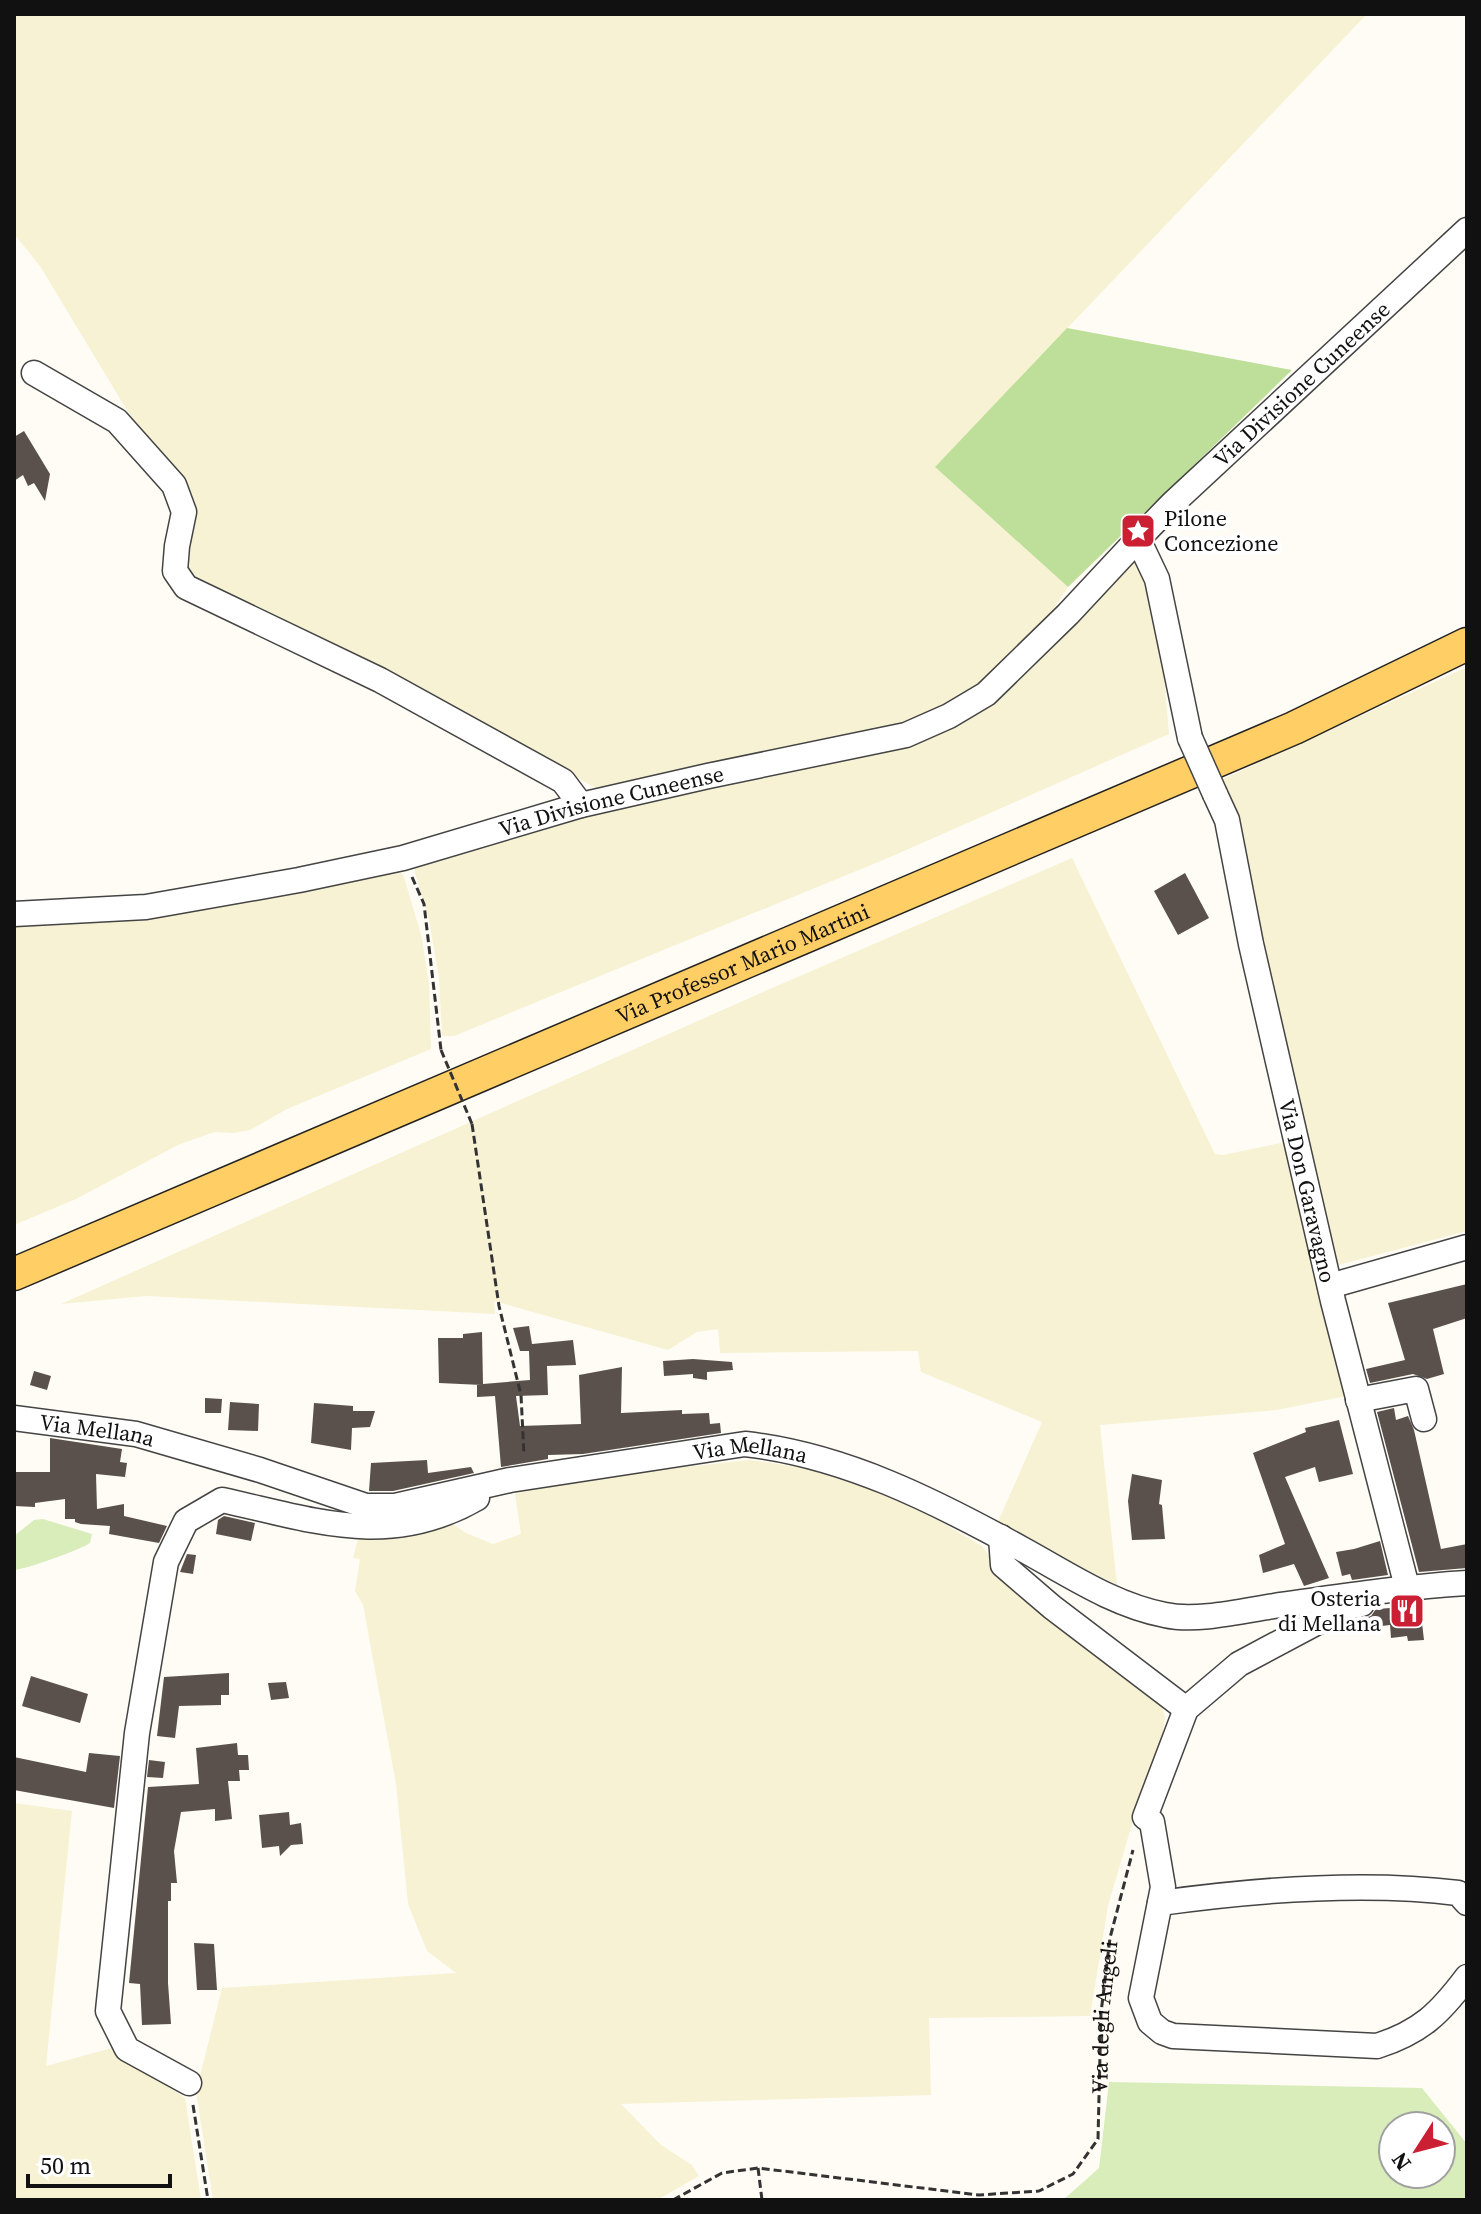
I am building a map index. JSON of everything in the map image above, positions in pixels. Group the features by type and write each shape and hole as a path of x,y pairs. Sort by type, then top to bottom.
{"main road":[{"name":"Via Professor Mario Martini","path":"14,1274 1294,728 1467,644"}],"street":[{"name":"Via Divisione Cuneense","path":"14,914 161,905 403,858 581,805 906,735 949,716 986,694 1068,614 1172,504 1467,230"},
{"path":"34,373 117,421 174,485 184,512 175,571 186,587 406,694 563,781 581,805"},
{"name":"Via Don Garavagno","path":"1138,539 1157,579 1190,738 1227,820 1255,959 1331,1294 1407,1587"},
{"path":"1331,1294 1467,1247"},
{"path":"1331,1294 1467,1265"},
{"path":"1358,1400 1416,1389 1424,1419"},
{"name":"Via Mellana","path":"14,1418 136,1434 260,1470 366,1506 395,1506 517,1479 745,1444 783,1448 877,1477 1001,1537 1120,1602 1168,1616 1212,1615 1407,1587 1467,1583"},
{"path":"189,2083 127,2049 108,2011 137,1733 166,1562 186,1521 222,1500 354,1528 408,1526 466,1505 517,1479"},
{"path":"1001,1537 1003,1565 1052,1607 1186,1709"},
{"path":"1407,1587 1399,1597 1346,1607 1293,1634 1239,1664 1186,1709 1145,1817 1152,1822 1163,1887 1141,1998 1150,2022 1173,2036 1377,2046 1406,2037 1441,2011 1467,1977"},
{"path":"1160,1903 1239,1892 1415,1888 1458,1893 1467,1903"}],"path":[{"path":"403,858 424,904 441,1050 472,1124 499,1306 521,1395 517,1479"},
{"name":"Via degli Angeli","path":"673,2200 722,2173 758,2168 979,2195 1039,2191 1073,2174 1098,2139 1101,2013 1110,1938 1126,1871 1145,1817"},
{"path":"189,2083 208,2200"},
{"path":"758,2168 762,2200"}],"shaded area":[{"path":"14,14 1367,14 935,467 1068,587 1046,620 979,683 946,707 885,730 599,790 401,677 195,579 186,568 168,461 128,412 40,266 14,234"},
{"path":"1134,562 1145,572 1162,655 1169,734 888,858 454,1036 442,1036 439,978 414,861 949,724 1126,565"},
{"path":"1467,667 1467,1231 1331,1267 1221,780"},
{"path":"1072,858 1215,1154 1290,1141 1346,1396 1277,1410 1100,1425 1117,1585 997,1524 1042,1422 921,1372 918,1351 720,1353 718,1329 697,1332 668,1350 494,1301 495,1314 146,1296 61,1304 763,992"},
{"path":"398,869 404,877 422,938 429,985 431,1049 287,1109 250,1130 214,1132 178,1145 76,1199 14,1225 14,921"},
{"path":"750,1460 826,1471 912,1505 982,1546 992,1560 1162,1706 1165,1718 1162,1736 1142,1790 1108,1906 1090,2016 929,2018 931,2095 621,2104 661,2145 692,2165 699,2176 657,2200 213,2200 196,2092 222,1988 456,1973 427,1951 408,1904 396,1784 363,1605 355,1591 360,1559 353,1558 358,1539 395,1536 450,1522 466,1533 493,1544 521,1534 515,1494 555,1481"},
{"path":"14,1803 72,1811 46,2066 112,2048 185,2098 201,2200 14,2200"}],"green space":[{"path":"1067,328 1292,370 1068,587 935,467"},
{"path":"43,1519 92,1534 90,1543 53,1559 14,1570 14,1536 34,1520"},
{"path":"1109,2082 1422,2088 1440,2110 1377,2110 1377,2190 1457,2190 1457,2132 1467,2144 1467,2200 1063,2200 1099,2168"}],"building":[{"path":"24,431 50,474 45,501 34,483 28,486 23,475 14,481 14,437"},
{"path":"1185,873 1209,918 1178,935 1154,891"},
{"path":"1467,1284 1467,1318 1433,1329 1444,1374 1427,1379 1413,1374 1370,1383 1366,1369 1405,1360 1388,1303"},
{"path":"529,1326 532,1344 573,1340 576,1365 547,1366 548,1395 516,1396 520,1426 581,1424 579,1375 622,1367 621,1413 682,1410 682,1414 709,1413 710,1424 720,1423 721,1433 583,1454 548,1455 548,1459 501,1467 495,1396 477,1397 477,1385 482,1385 439,1383 438,1338 463,1338 463,1334 482,1332 483,1384 530,1380 529,1351 520,1351 513,1328"},
{"path":"693,1359 732,1362 733,1370 707,1372 707,1380 693,1378 693,1374 664,1376 663,1361"},
{"path":"34,1371 51,1376 47,1390 30,1385"},
{"path":"205,1398 222,1399 221,1413 205,1413"},
{"path":"230,1402 259,1404 258,1431 228,1430"},
{"path":"314,1403 353,1406 353,1411 375,1411 370,1427 352,1428 351,1450 311,1443"},
{"path":"1394,1408 1396,1420 1408,1416 1414,1430 1441,1549 1467,1544 1467,1568 1419,1572 1377,1412"},
{"path":"1339,1420 1353,1474 1319,1482 1315,1467 1285,1477 1329,1578 1304,1586 1294,1564 1263,1573 1259,1555 1285,1544 1253,1453 1306,1432 1305,1428"},
{"path":"50,1438 122,1449 120,1462 127,1463 125,1477 96,1474 97,1509 124,1504 124,1516 167,1526 159,1543 109,1534 110,1526 81,1524 75,1519 65,1519 65,1499 35,1503 35,1507 14,1506 14,1472 50,1472"},
{"path":"427,1460 428,1473 471,1467 474,1473 393,1491 369,1491 371,1463"},
{"path":"1132,1474 1162,1480 1159,1504 1162,1505 1165,1539 1132,1540 1128,1501"},
{"path":"224,1516 255,1523 251,1541 216,1534 218,1520"},
{"path":"1380,1541 1388,1575 1352,1580 1350,1574 1342,1576 1336,1552"},
{"path":"187,1554 196,1555 193,1574 180,1572"},
{"path":"1420,1606 1424,1640 1408,1641 1407,1636 1391,1638 1390,1625 1349,1630 1348,1623 1371,1616 1376,1609"},
{"path":"229,1673 229,1695 221,1695 221,1705 179,1706 175,1738 157,1736 164,1677"},
{"path":"31,1676 88,1694 80,1723 22,1706"},
{"path":"286,1682 289,1698 271,1700 268,1683"},
{"path":"237,1743 238,1755 248,1755 249,1770 239,1770 240,1781 228,1781 232,1819 215,1821 215,1809 181,1812 174,1851 177,1883 171,1883 171,1901 168,1901 171,2024 142,2025 140,1984 129,1983 148,1787 199,1784 196,1748"},
{"path":"89,1753 120,1756 114,1808 14,1790 14,1757 86,1772"},
{"path":"149,1760 165,1762 163,1778 147,1777"},
{"path":"289,1812 290,1825 301,1823 303,1844 291,1845 280,1856 279,1846 262,1848 259,1815"},
{"path":"194,1943 214,1944 217,1990 197,1990"}],"place":[{"name":"Pilone Concezione","path":"1138,531"},
{"name":"Osteria di Mellana","path":"1407,1611"}]}
